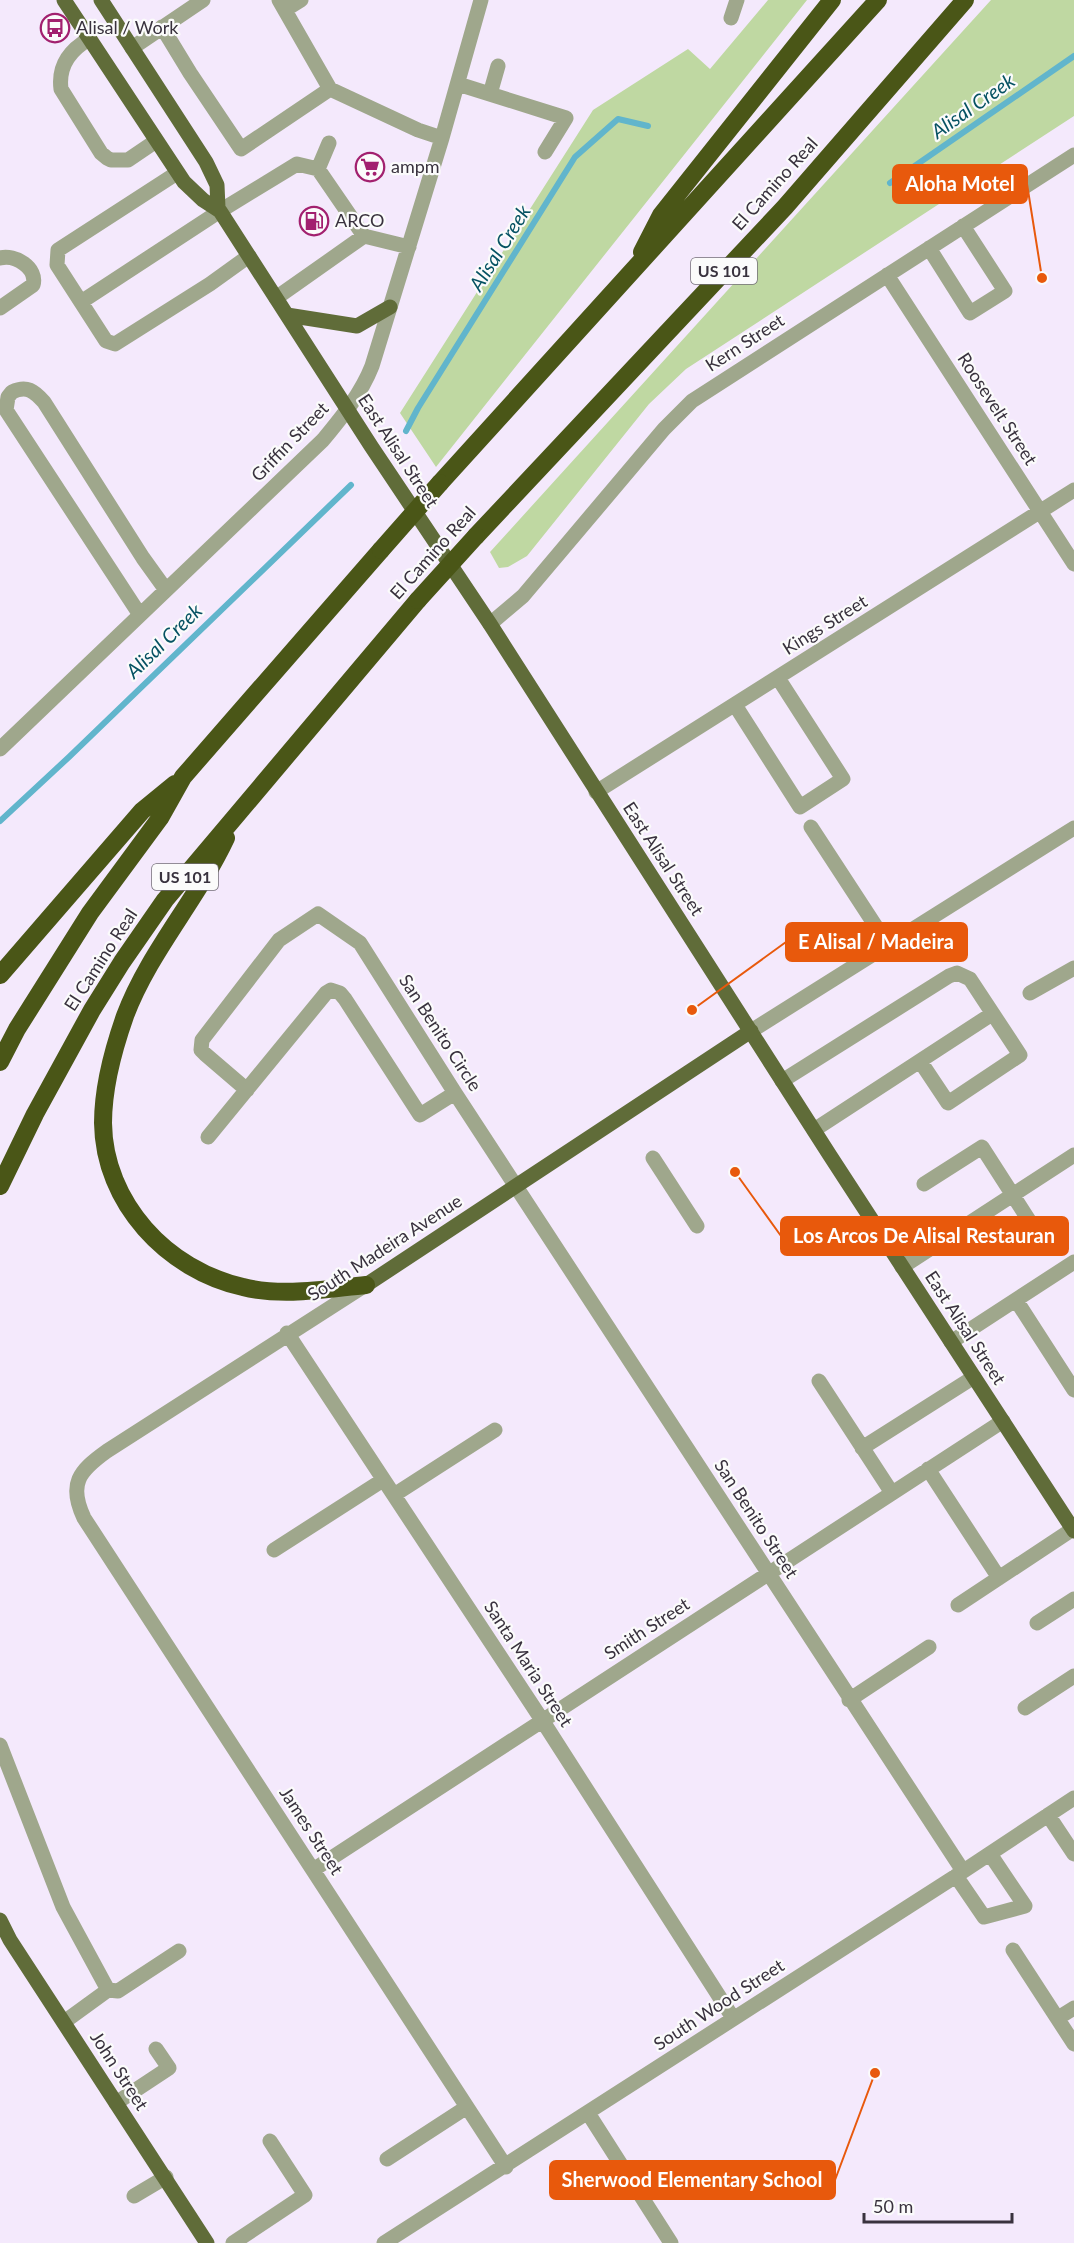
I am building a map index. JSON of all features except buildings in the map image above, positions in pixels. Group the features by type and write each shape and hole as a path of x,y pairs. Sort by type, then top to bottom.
{"highway":[{"path":"632,273 661,215 832,0"},
{"name":"El Camino Real","path":"0,1062 17,1029 90,913 160,818 183,777 440,483 878,0"},
{"name":"El Camino Real","path":"0,1186 62,1064 122,962 165,900 418,600 785,207 965,0"},
{"path":"0,975 142,811 183,777"},
{"path":"238,813 211,870 168,935 126,1014 112,1060 104,1104 108,1160 121,1193 139,1222 166,1250 201,1273 244,1288 271,1291 302,1292 366,1285"}],"main road":[{"name":"East Alisal Street","path":"64,0 177,173 203,200 219,209"},
{"name":"East Alisal Street","path":"101,0 206,162 217,185 219,209 348,410 490,624 1073,1530"},
{"path":"287,315 357,326 390,307"},
{"name":"South Madeira Avenue","path":"366,1285 751,1031"},
{"name":"John Street","path":"0,1920 10,1940 207,2243"}],"street":[{"path":"132,48 203,0"},
{"path":"301,0 282,5 330,89 442,138"},
{"name":"Griffin Street","path":"0,749 323,440 348,410 367,377 390,307 442,138 481,0"},
{"path":"731,18 737,0"},
{"path":"162,27 241,148 330,89"},
{"path":"89,39 76,47 65,61 60,83 101,153 111,160 128,160 156,141"},
{"path":"490,94 498,66"},
{"path":"458,84 566,118 545,152"},
{"path":"318,169 329,143"},
{"name":"Kern Street","path":"490,624 523,596 664,429 692,401 1074,155"},
{"path":"81,302 219,209 297,164 318,169 364,236 409,247"},
{"path":"177,173 58,250 57,265 106,341 115,344 210,285 249,256"},
{"path":"929,248 970,313 1005,291 963,226"},
{"path":"276,298 364,236"},
{"path":"0,258 6,256 26,264 35,282 0,308"},
{"name":"Roosevelt Street","path":"887,275 1074,564"},
{"path":"140,615 6,410 8,398 12,392 28,388 44,402 143,558 166,590"},
{"name":"Kings Street","path":"596,792 1074,490"},
{"path":"735,705 800,807 843,779 778,678"},
{"path":"811,827 888,945"},
{"path":"751,1031 1074,828"},
{"name":"San Benito Circle","path":"247,1090 201,1050 202,1040 279,940 318,914 360,943 517,1186"},
{"path":"1030,993 1074,968"},
{"path":"782,1081 949,975 957,973 970,979 1020,1055 948,1103 920,1061"},
{"path":"208,1137 326,993 331,990 340,993 345,999 420,1115 455,1093"},
{"path":"814,1130 993,1014"},
{"path":"924,1184 982,1147 1039,1236"},
{"path":"902,1267 1074,1155"},
{"path":"653,1158 697,1226"},
{"name":"San Benito Street","path":"517,1186 769,1574 960,1874 984,1917 1025,1906 990,1854"},
{"path":"951,1342 1074,1262"},
{"name":"South Madeira Avenue","path":"84,1518 76,1494 82,1472 89,1464 366,1285"},
{"path":"1016,1300 1074,1390"},
{"name":"Santa Maria Street","path":"287,1334 542,1720 733,2018"},
{"path":"862,1448 974,1377"},
{"path":"819,1381 892,1493"},
{"name":"Smith Street","path":"313,1870 1003,1421"},
{"path":"394,1496 495,1430"},
{"path":"928,1469 999,1578"},
{"path":"274,1550 383,1479"},
{"name":"James Street","path":"84,1518 506,2166"},
{"path":"958,1605 1073,1530"},
{"path":"1037,1623 1074,1599"},
{"path":"849,1700 929,1647"},
{"path":"1025,1708 1074,1676"},
{"path":"0,1745 63,1907 108,1990"},
{"name":"South Wood Street","path":"391,2241 1074,1798"},
{"path":"1048,1815 1074,1854"},
{"path":"1013,1950 1074,2044"},
{"path":"64,2022 108,1990 118,1991 179,1951"},
{"path":"1058,2018 1074,2007"},
{"path":"116,2103 169,2068 156,2049"},
{"path":"387,2159 467,2107"},
{"path":"588,2114 671,2243"},
{"path":"233,2243 305,2195 270,2141"},
{"path":"134,2196 166,2177"}],"green space":[{"path":"768,0 807,0 436,467 400,413 593,110 688,49 710,69"},
{"path":"991,0 1074,0 1074,116 686,369 649,404 527,556 508,567 499,568 490,552"}],"waterway":[{"name":"Alisal Creek","path":"890,183 1074,56"},
{"name":"Alisal Creek","path":"406,431 418,408 575,157 618,119 648,126"},
{"name":"Alisal Creek","path":"0,821 351,485"}],"place":[{"name":"Alisal / Work","path":"55,28"},
{"name":"ampm","path":"370,167"},
{"name":"ARCO","path":"314,221"},
{"name":"Aloha Motel","path":"1042,278"},
{"name":"E Alisal / Madeira","path":"692,1010"},
{"name":"Los Arcos De Alisal Restauran","path":"735,1172"},
{"name":"Sherwood Elementary School","path":"875,2073"}]}
